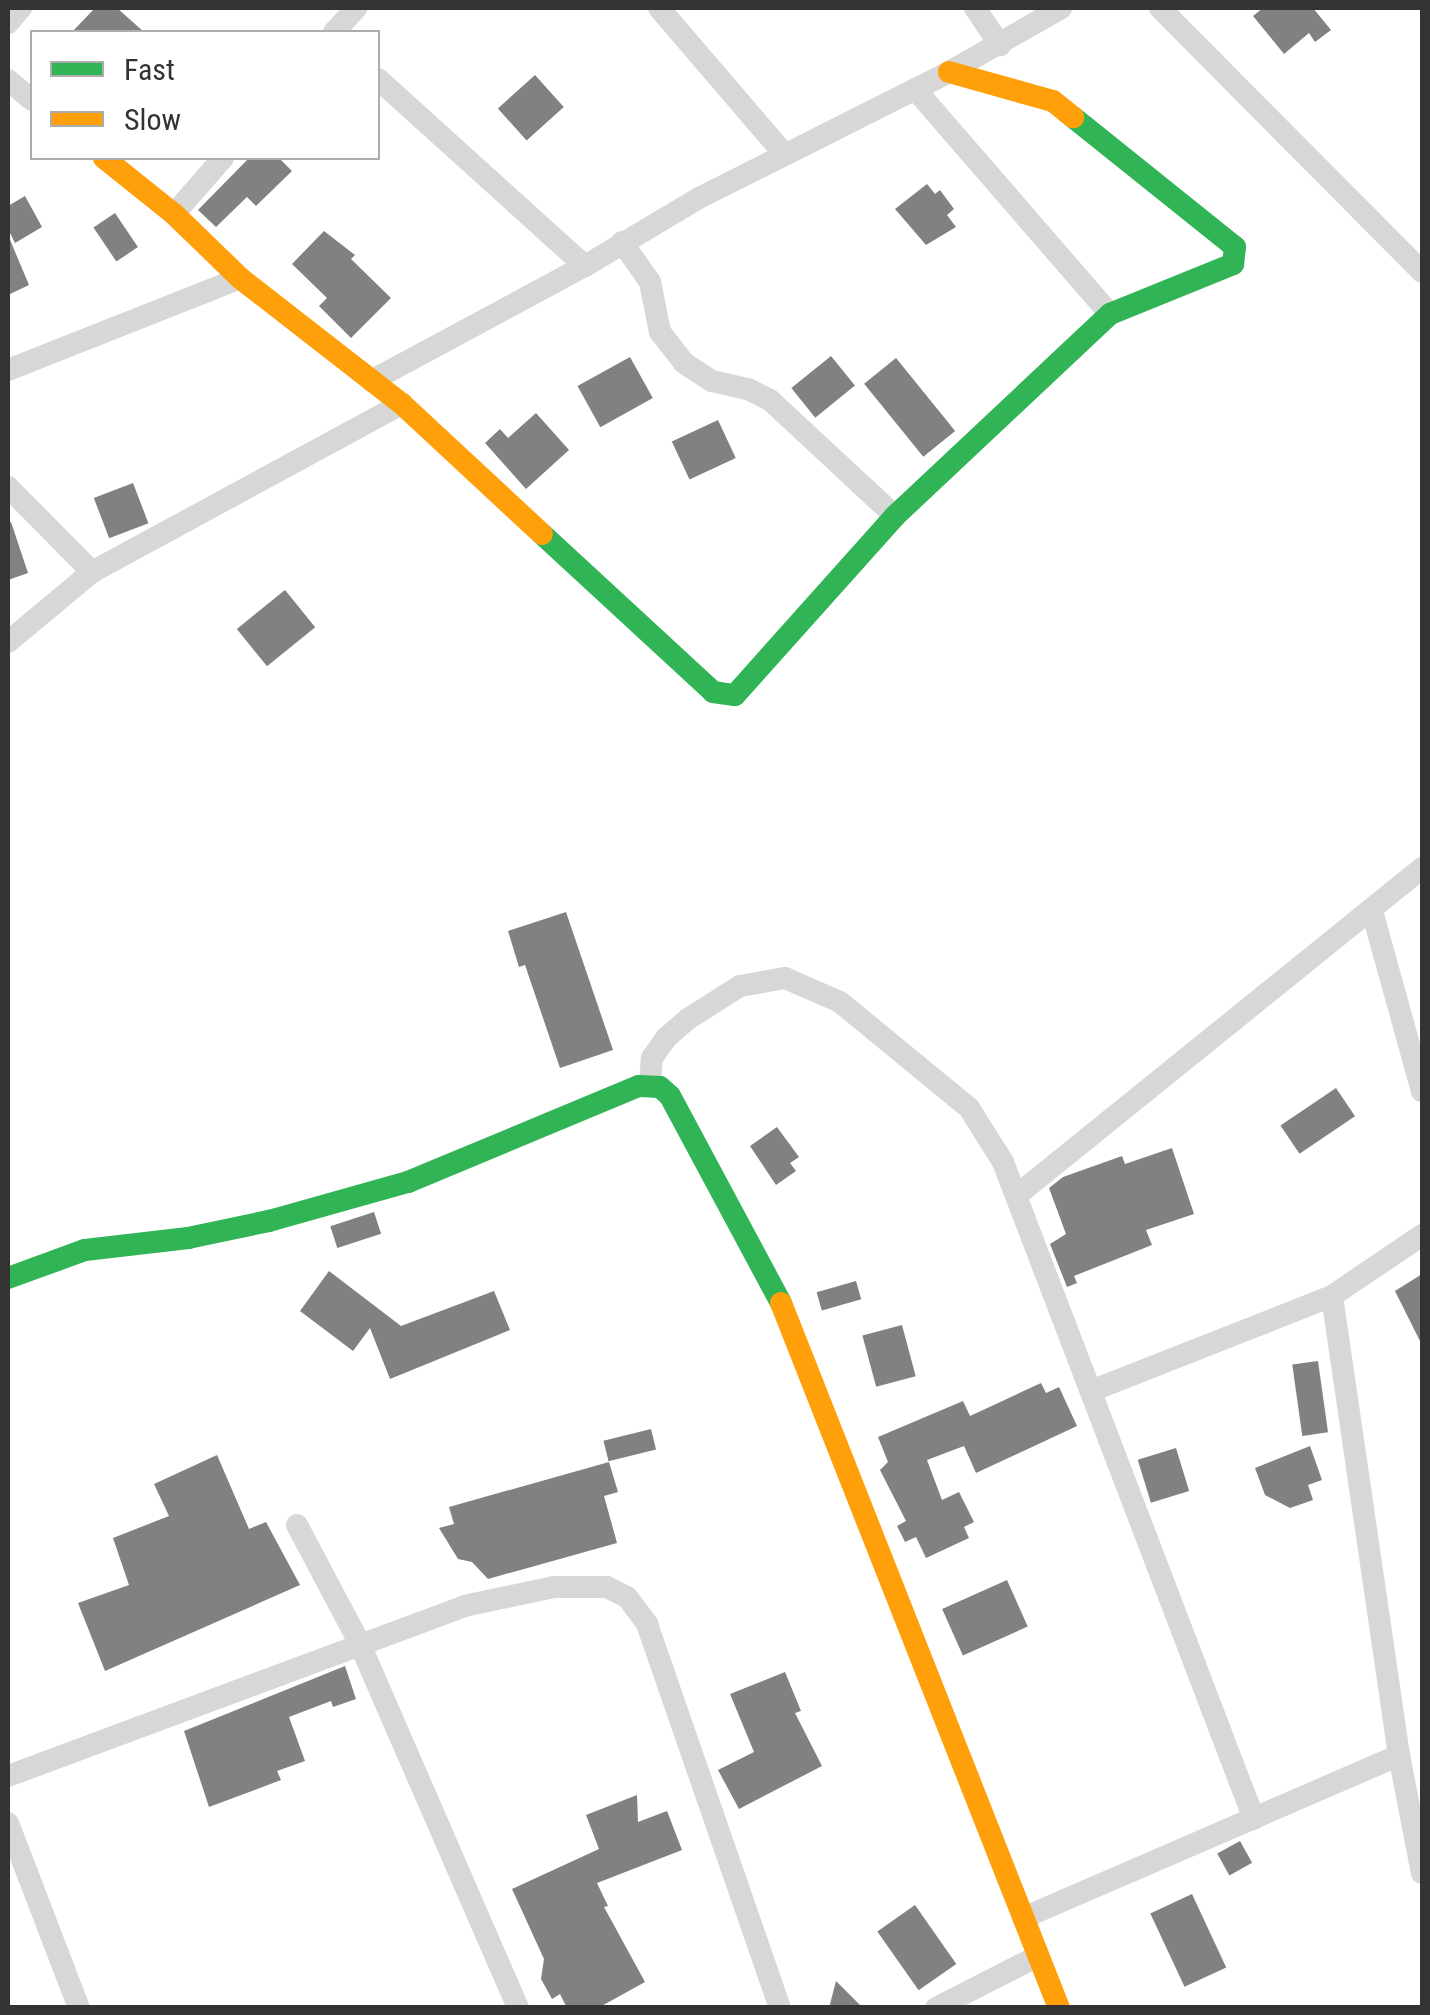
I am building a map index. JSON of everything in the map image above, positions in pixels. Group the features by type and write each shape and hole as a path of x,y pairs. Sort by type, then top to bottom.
{"street":[{"path":"8,23 21,8"},
{"path":"336,30 356,8"},
{"path":"659,8 784,154"},
{"path":"976,8 1000,45"},
{"path":"371,381 784,154 1000,45 1061,8"},
{"path":"1160,8 1422,272"},
{"path":"106,160 174,214 240,278 402,404 713,692 735,695 895,516 1110,314 1233,264 1234,246 1053,101 949,72"},
{"path":"8,80 30,98"},
{"path":"380,81 585,266"},
{"path":"915,89 1110,314"},
{"path":"174,214 222,160"},
{"path":"622,242 650,282 660,332 684,363 712,382 748,389 770,400 895,516"},
{"path":"8,370 240,278"},
{"path":"8,642 92,572 402,404"},
{"path":"8,488 92,572"},
{"path":"1016,1196 1422,868"},
{"path":"1372,911 1422,1091"},
{"path":"650,1084 652,1058 666,1038 688,1019 740,986 785,978 840,1002 969,1108 990,1135 1016,1196 1254,1820"},
{"path":"8,1278 85,1250 253,1225 408,1182 650,1084"},
{"path":"650,1084 670,1096 776,1290 1059,2008"},
{"path":"1091,1392 1332,1296 1422,1235"},
{"path":"1332,1296 1400,1755 1422,1873"},
{"path":"296,1525 359,1642 518,2008"},
{"path":"8,1776 464,1606 538,1590 593,1584 627,1597 647,1624 780,2008"},
{"path":"1023,1918 1400,1755"},
{"path":"8,1823 79,2008"},
{"path":"936,2008 1038,1956"}],"building":[{"path":"95,8 117,8 142,30 74,30"},
{"path":"1263,8 1313,8 1331,30 1315,42 1309,33 1284,54 1253,16"},
{"path":"535,75 564,107 527,140 498,108"},
{"path":"247,160 281,160 292,171 256,206 247,197 216,227 198,210"},
{"path":"927,184 935,194 940,190 954,209 947,215 956,227 926,245 895,209"},
{"path":"25,196 42,227 15,243 8,229 8,206"},
{"path":"115,213 138,247 116,262 93,228"},
{"path":"324,231 355,255 351,259 391,298 351,338 319,306 327,298 292,264"},
{"path":"8,235 29,285 8,295"},
{"path":"831,356 855,386 815,418 791,388"},
{"path":"630,357 653,398 600,427 578,386"},
{"path":"896,358 955,431 923,457 864,384"},
{"path":"536,413 569,450 526,489 485,443 500,429 508,438"},
{"path":"718,420 736,458 690,480 672,442"},
{"path":"133,483 148,523 109,538 94,498"},
{"path":"11,522 28,573 8,580 8,523"},
{"path":"285,590 315,627 267,666 237,629"},
{"path":"566,912 613,1050 560,1068 525,965 519,967 508,931"},
{"path":"1336,1088 1355,1116 1299,1154 1280,1125"},
{"path":"777,1127 799,1157 790,1163 796,1171 776,1185 750,1146"},
{"path":"1172,1148 1194,1214 1146,1230 1152,1245 1074,1276 1077,1283 1067,1287 1050,1244 1066,1234 1049,1188 1063,1177 1122,1156 1125,1164"},
{"path":"374,1212 381,1234 337,1248 330,1226"},
{"path":"329,1271 401,1326 494,1291 510,1330 390,1379 370,1328 353,1351 300,1311"},
{"path":"1422,1274 1422,1345 1395,1291"},
{"path":"856,1281 861,1299 822,1311 817,1292"},
{"path":"902,1325 916,1376 876,1387 862,1336"},
{"path":"1318,1361 1328,1432 1302,1436 1292,1365"},
{"path":"1041,1383 1046,1393 1059,1387 1077,1426 976,1473 964,1446 927,1460 942,1500 959,1492 974,1522 964,1527 969,1538 926,1558 916,1537 905,1542 897,1526 906,1521 880,1470 888,1462 878,1437 963,1401 970,1416"},
{"path":"651,1429 656,1449 609,1461 603,1441"},
{"path":"1310,1446 1322,1480 1308,1485 1313,1500 1290,1508 1265,1495 1255,1468"},
{"path":"1176,1448 1189,1491 1151,1503 1138,1460"},
{"path":"217,1455 249,1529 266,1522 300,1585 105,1671 78,1603 129,1585 113,1538 169,1516 154,1484"},
{"path":"609,1462 618,1492 604,1496 617,1543 488,1579 472,1562 458,1559 439,1528 454,1524 449,1507"},
{"path":"1007,1580 1028,1627 963,1655 942,1609"},
{"path":"345,1666 356,1699 333,1707 331,1701 289,1717 305,1761 277,1771 281,1780 209,1807 184,1731"},
{"path":"785,1672 801,1711 795,1713 822,1766 739,1809 718,1770 754,1752 730,1694"},
{"path":"637,1795 638,1822 667,1811 682,1850 597,1883 608,1906 604,1907 645,1982 598,2008 567,2008 560,1994 552,1999 541,1979 544,1959 512,1889 599,1849 586,1815"},
{"path":"1240,1841 1252,1863 1229,1875 1217,1854"},
{"path":"1192,1894 1226,1967 1185,1987 1150,1913"},
{"path":"915,1905 956,1964 919,1990 877,1931"},
{"path":"836,1981 863,2008 829,2008"}],"traffic: fast":[{"path":"542,534 713,692 735,695 895,516 1110,314 1233,264 1235,247 1073,117"},
{"path":"8,1278 85,1250 188,1238 269,1221 408,1182 639,1086 660,1087 670,1096 781,1303"}],"traffic: slow":[{"path":"949,72 1053,101 1073,117"},
{"path":"106,160 174,214 240,278 402,404 542,534"},
{"path":"781,1303 1059,2008"}]}
